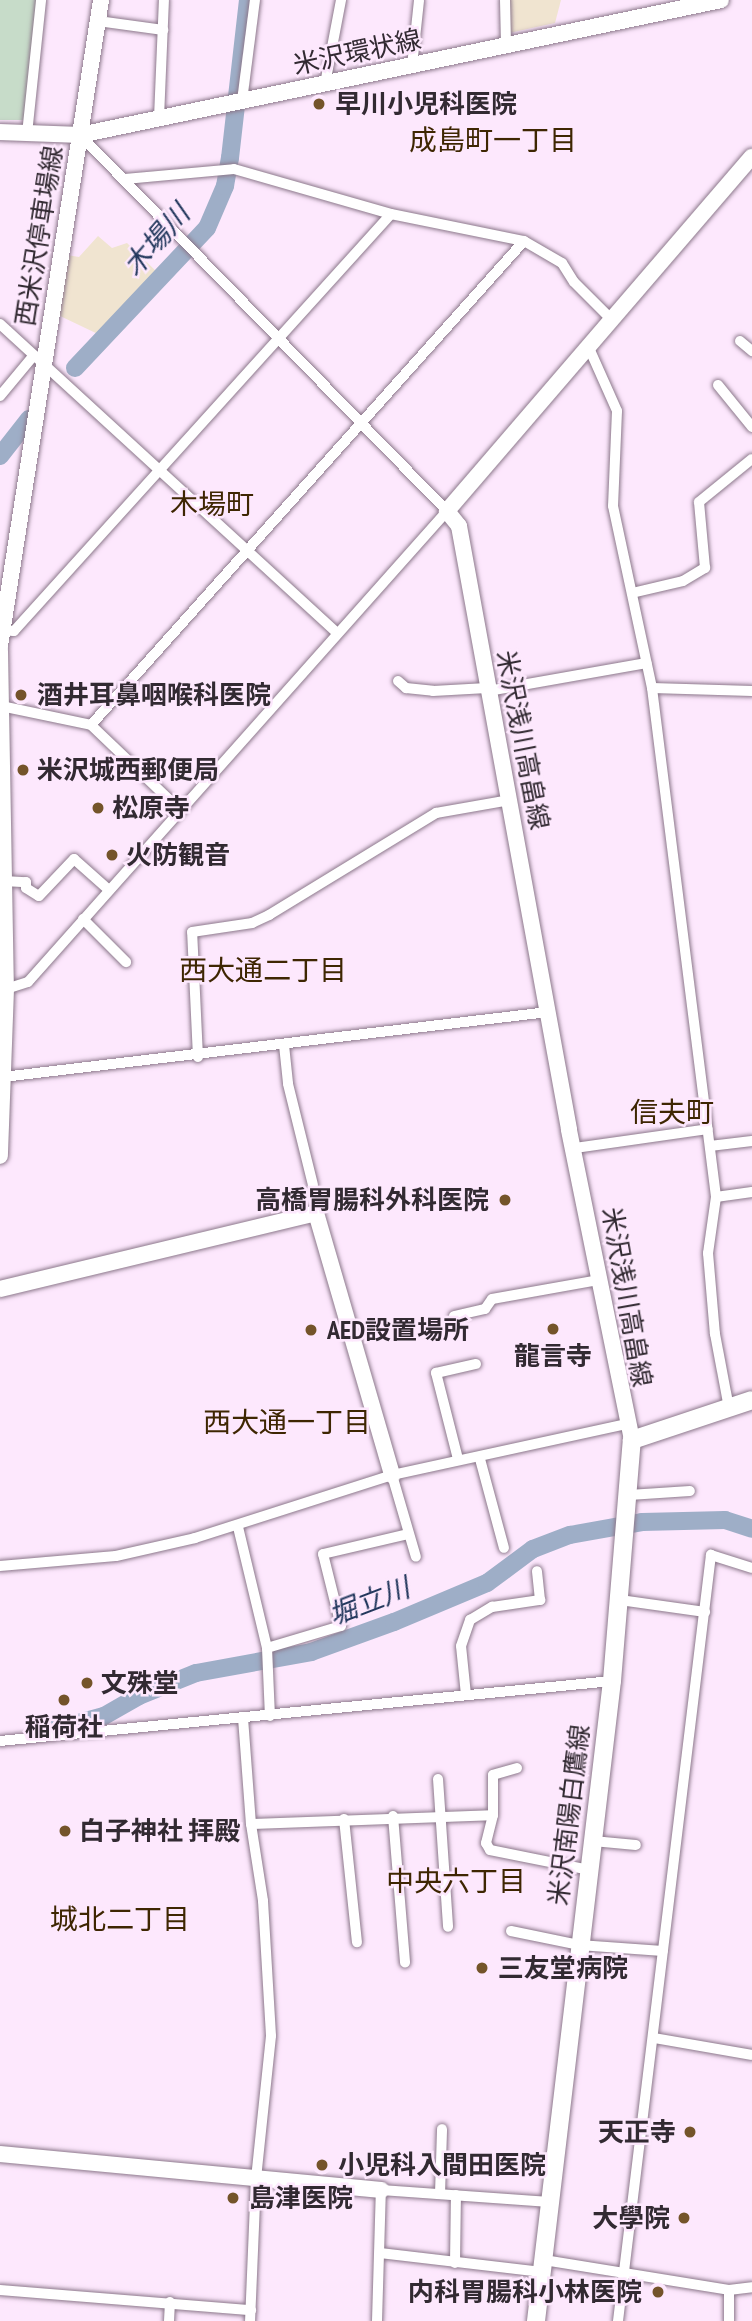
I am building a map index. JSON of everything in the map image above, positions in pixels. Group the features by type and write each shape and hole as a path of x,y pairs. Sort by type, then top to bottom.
{"main road":[{"name":"西米沢停車場線","path":"1,636 38,359 80,135 101,0"},
{"name":"米沢環状線","path":"0,132 80,135 722,0"},
{"path":"447,511 752,157"},
{"name":"米沢浅川高畠線","path":"447,511 459,526 548,1012 629,1432"},
{"path":"0,651 4,881 2,900 6,989 0,1156"},
{"path":"0,1289 316,1213 392,1475"},
{"path":"629,1432 752,1400"},
{"name":"米沢南陽白鷹線","path":"536,2321 612,1681 629,1498 629,1432"},
{"path":"0,2154 381,2190"}],"street":[{"path":"27,134 41,0"},
{"path":"159,118 164,0"},
{"path":"238,102 255,0"},
{"path":"325,84 341,0"},
{"path":"412,66 419,0"},
{"path":"505,0 506,45"},
{"path":"98,21 163,30"},
{"path":"6,989 27,982 336,632 447,511 80,135"},
{"path":"125,179 229,169 391,214 524,241 562,263 574,282 613,321"},
{"path":"1,636 14,631 158,467 391,214"},
{"path":"91,725 248,554 524,241"},
{"path":"1,327 158,467 248,554 336,632"},
{"path":"740,341 752,351"},
{"path":"589,348 617,411 613,506 652,688 716,1197 708,1253 715,1334 729,1408"},
{"path":"0,396 38,359"},
{"path":"718,385 752,427"},
{"path":"632,593 683,581 705,569 699,502 752,459"},
{"path":"398,681 405,688 433,691 488,689 647,663"},
{"path":"652,688 752,691"},
{"path":"1,706 91,725 180,810"},
{"path":"198,1057 192,932 252,923 269,915 436,813 510,800"},
{"path":"4,881 26,882 26,888 39,896 74,859 109,890"},
{"path":"83,919 126,962"},
{"path":"3,1077 198,1057 548,1012"},
{"path":"284,1045 288,1084 313,1185"},
{"path":"575,1149 708,1129"},
{"path":"710,1146 752,1141"},
{"path":"716,1197 752,1192"},
{"path":"454,1316 485,1309 492,1299 599,1280"},
{"path":"458,1460 436,1373 476,1364"},
{"path":"0,1566 116,1556 238,1527 392,1475 458,1460 480,1459 629,1432"},
{"path":"480,1459 504,1548"},
{"path":"392,1475 416,1557"},
{"path":"629,1498 690,1491"},
{"path":"238,1527 267,1648 270,1716"},
{"path":"267,1648 341,1626 323,1554 408,1534"},
{"path":"618,2321 711,1555 752,1568"},
{"path":"466,1695 461,1646 470,1620 492,1607 540,1600 537,1571"},
{"path":"620,1600 705,1612"},
{"path":"0,1741 612,1681"},
{"path":"0,2290 170,2302 251,2316 256,2179 271,2036 264,1901 251,1824 243,1718"},
{"path":"517,1768 494,1775 493,1815 486,1843 491,1850 589,1870"},
{"path":"438,1779 448,1927"},
{"path":"251,1824 440,1814 493,1815"},
{"path":"393,1816 405,1964"},
{"path":"344,1818 357,1942"},
{"path":"593,1842 636,1845"},
{"path":"511,1931 579,1945 663,1951"},
{"path":"654,2038 752,2055"},
{"path":"440,2194 442,2129"},
{"path":"377,2321 381,2190 550,2203"},
{"path":"455,2263 456,2195"},
{"path":"380,2253 455,2263 543,2266 729,2290 752,2287"},
{"path":"729,2290 729,2321"},
{"path":"169,2321 170,2302"}],"shaded area":[{"path":"509,0 561,0 555,23 509,33"},
{"path":"98,236 112,248 127,243 159,274 102,336 58,315 67,255 79,257"}],"green space":[{"path":"0,0 38,0 25,120 0,120"}],"waterway":[{"name":"木場川","path":"75,368 207,228 225,186 248,0"},
{"name":"木場川","path":"0,456 29,419"},
{"name":"堀立川","path":"45,1732 104,1716 139,1696 196,1673 311,1652 394,1622 487,1583 533,1549 570,1535 642,1522 725,1520 752,1529"}],"place":[{"name":"早川小児科医院","path":"319,104"},
{"name":"酒井耳鼻咽喉科医院","path":"21,695"},
{"name":"米沢城西郵便局","path":"23,770"},
{"name":"松原寺","path":"98,808"},
{"name":"火防観音","path":"112,855"},
{"name":"高橋胃腸科外科医院","path":"505,1200"},
{"name":"龍言寺","path":"553,1329"},
{"name":"AED設置場所","path":"311,1330"},
{"name":"文殊堂","path":"87,1683"},
{"name":"稲荷社","path":"64,1700"},
{"name":"白子神社 拝殿","path":"65,1831"},
{"name":"三友堂病院","path":"482,1968"},
{"name":"天正寺","path":"690,2132"},
{"name":"小児科入間田医院","path":"322,2165"},
{"name":"島津医院","path":"233,2198"},
{"name":"大學院","path":"684,2218"},
{"name":"内科胃腸科小林医院","path":"658,2292"}],"district":[{"name":"成島町一丁目","path":"493,140"},
{"name":"木場町","path":"212,504"},
{"name":"西大通二丁目","path":"263,970"},
{"name":"信夫町","path":"672,1112"},
{"name":"西大通一丁目","path":"287,1422"},
{"name":"中央六丁目","path":"456,1881"},
{"name":"城北二丁目","path":"120,1919"}]}
